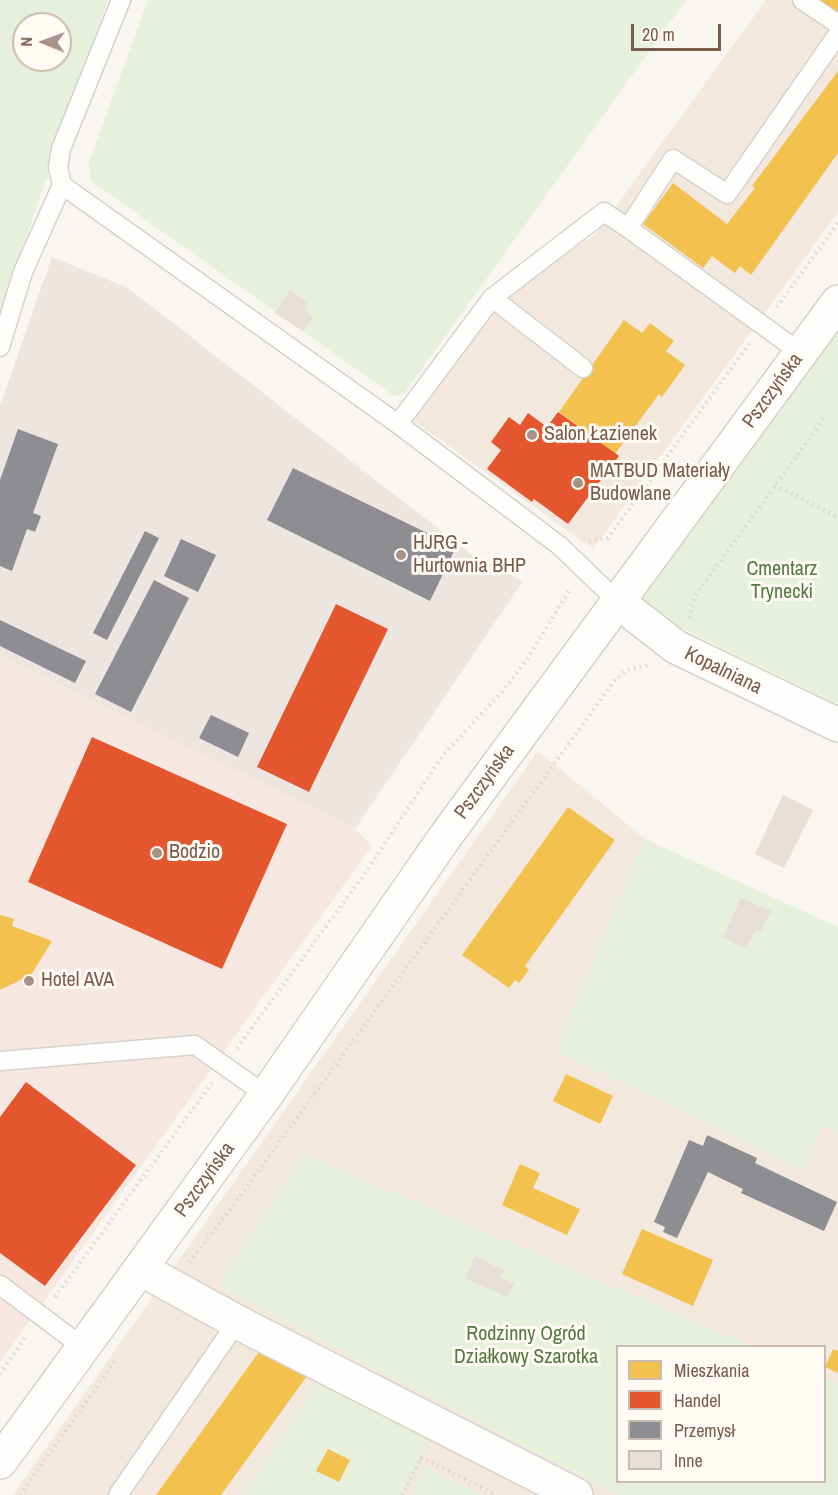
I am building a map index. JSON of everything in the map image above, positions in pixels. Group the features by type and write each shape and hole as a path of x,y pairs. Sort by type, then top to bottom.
{"main road":[{"name":"Pszczyńska","path":"0,1462 266,1095 445,837 838,303"},
{"name":"Kopalniana","path":"618,602 676,647 838,725"},
{"path":"141,1269 237,1322 576,1495"}],"lane":[{"path":"0,347 23,272 62,185 58,167 61,149 121,0"},
{"path":"802,0 838,24"},
{"path":"628,228 673,159 727,194 838,34"},
{"path":"62,185 398,424 570,553 618,602"},
{"path":"398,424 492,298 604,212 801,353"},
{"path":"492,298 583,368"},
{"path":"0,1061 195,1045 266,1095"},
{"path":"0,1285 84,1348"},
{"path":"118,1495 237,1322"}],"path":[{"path":"579,542 608,538 838,222"},
{"path":"686,628 695,596 825,417"},
{"path":"776,485 838,517"},
{"path":"443,755 502,692 526,661 571,591 570,585"},
{"path":"189,1262 615,680 627,670 648,664 658,665"},
{"path":"20,1495 98,1386"},
{"path":"402,1495 421,1458 496,1495"}],"shaded area":[{"path":"766,0 838,0 838,212 593,549 411,419 500,295 595,235"},
{"path":"52,257 128,288 476,558 523,581 355,829 0,656 0,406"},
{"path":"0,656 355,829 372,846 0,1362"},
{"path":"538,751 645,839 556,1050 804,1170 822,1124 838,1132 838,1383 826,1378 826,1345 750,1345 303,1154 219,1286 618,1495 13,1495"}],"green space":[{"path":"0,0 108,0 0,313"},
{"path":"148,0 686,0 404,394 394,396 91,181 89,162"},
{"name":"Cmentarz Trynecki","path":"838,315 838,704 636,606 715,497"},
{"path":"645,839 838,927 838,1132 822,1125 804,1170 556,1051"},
{"name":"Rodzinny Ogród Działkowy Szarotka","path":"303,1154 750,1345 616,1345 616,1483 826,1483 826,1378 838,1383 838,1495 618,1495 219,1286"},
{"path":"320,1381 430,1437 401,1495 244,1495"},
{"path":"425,1467 485,1495 413,1495"}],"building: Mieszkania":[{"path":"818,0 838,0 838,15"},
{"path":"838,71 838,153 751,275 740,266 735,273 712,256 703,268 643,224 673,183 727,224 755,188 752,186"},
{"path":"624,320 642,333 650,323 674,341 666,351 685,365 662,397 659,394 615,454 559,412"},
{"path":"568,807 615,840 525,966 529,970 519,983 515,980 509,988 462,955"},
{"path":"0,915 14,919 12,926 52,941 31,975 0,990"},
{"path":"566,1074 613,1096 600,1124 553,1101"},
{"path":"520,1164 540,1173 533,1188 580,1209 567,1235 502,1205"},
{"path":"642,1229 713,1260 693,1306 622,1274"},
{"path":"264,1345 307,1376 221,1495 156,1495"},
{"path":"833,1349 838,1351 838,1373 826,1367"},
{"path":"328,1449 350,1460 339,1482 316,1471"}],"building: Handel":[{"path":"558,412 619,456 568,524 534,499 532,502 487,469 501,450 491,442 509,417 520,425 528,413 547,427"},
{"path":"336,604 388,629 309,792 257,767"},
{"name":"Bodzio","path":"92,737 287,824 222,969 28,882"},
{"path":"26,1082 136,1165 45,1286 0,1253 0,1117"}],"building: Przemysł":[{"path":"18,429 58,444 33,513 41,516 35,532 27,529 12,571 0,566 0,480"},
{"path":"293,468 456,547 430,601 267,520"},
{"path":"145,531 159,538 107,640 93,633"},
{"path":"181,539 216,555 198,592 164,576"},
{"path":"154,580 189,598 131,712 95,694"},
{"path":"0,620 86,661 75,683 0,646"},
{"path":"211,715 249,733 238,757 199,738"},
{"path":"707,1135 757,1158 755,1163 837,1202 824,1231 741,1193 743,1189 708,1172 677,1238 663,1232 665,1227 654,1222 689,1140 703,1146"}],"building: Inne":[{"path":"290,290 308,303 305,310 313,317 303,331 275,313"},
{"path":"783,795 813,810 784,868 755,854"},
{"path":"741,898 771,911 761,931 756,929 746,948 723,937"},
{"path":"475,1256 504,1270 500,1277 514,1283 508,1297 465,1278"}],"place":[{"name":"Salon Łazienek","path":"532,435"},
{"name":"MATBUD Materiały Budowlane","path":"578,483"},
{"name":"HJRG - Hurtownia BHP","path":"401,555"},
{"name":"Bodzio","path":"157,853"},
{"name":"Hotel AVA","path":"29,981"}]}
